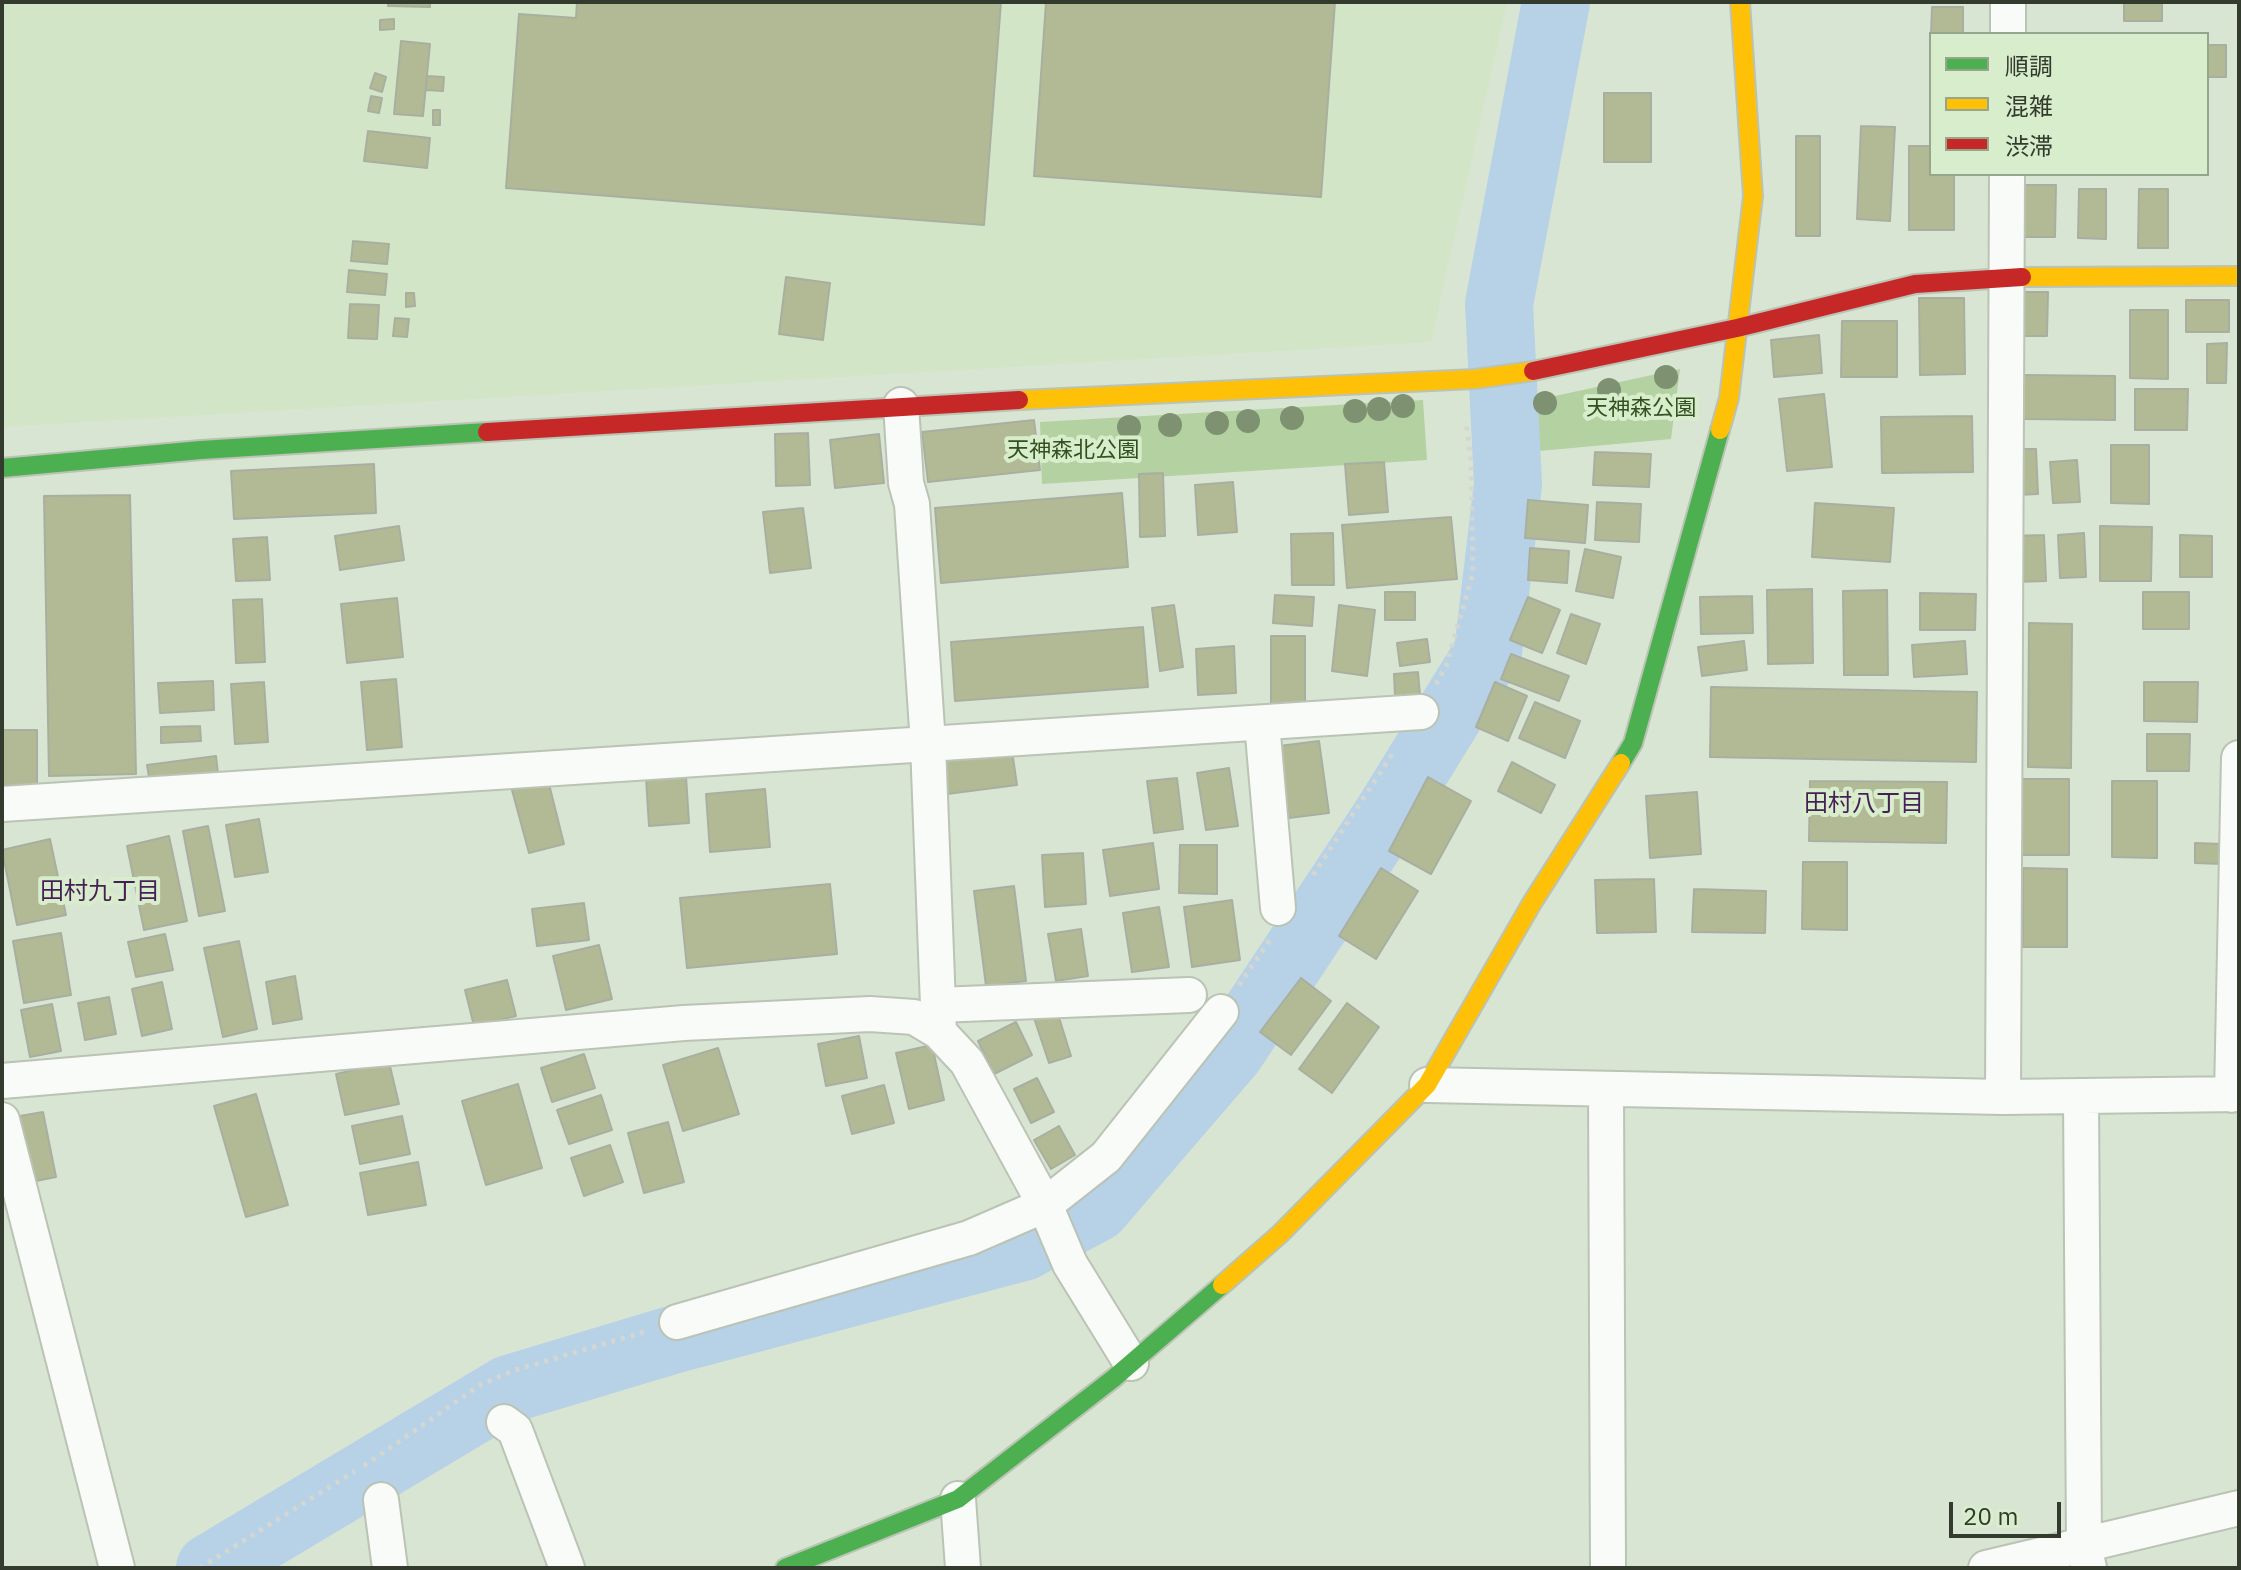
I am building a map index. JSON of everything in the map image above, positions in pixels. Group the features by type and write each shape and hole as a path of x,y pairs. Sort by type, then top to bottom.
{"street":[{"path":"785,1568 958,1499 1131,1363 1280,1234 1427,1085 1532,903 1633,743 1729,398 1753,196 1740,2"},
{"path":"2008,2 2008,32"},
{"path":"2003,1097 2007,176"},
{"path":"2,468 201,450 901,405 1468,380 1520,374 1737,328 1915,284 2006,277 2239,276"},
{"path":"901,405 906,483 912,504 928,744 939,1018 967,1062 1045,1205 1070,1264 1131,1363"},
{"path":"2,804 1421,712"},
{"path":"1262,723 1274,924"},
{"path":"1427,1085 2003,1097 2236,1094 2239,758"},
{"path":"2,1081 714,1021 870,1014 939,1018 1189,995"},
{"path":"677,1322 969,1238 1045,1205 1106,1157 1221,1012"},
{"path":"1606,1089 1608,1568"},
{"path":"2081,1096 2086,1557"},
{"path":"2,1120 117,1568"},
{"path":"504,1422 515,1430 567,1568"},
{"path":"958,1499 963,1568"},
{"path":"381,1500 390,1568"},
{"path":"1986,1568 2086,1557 2239,1508"}],"path":[{"path":"1312,876 1421,712 1446,666 1464,613 1473,573 1468,380"},
{"path":"1221,1012 1274,924"},
{"path":"200,1568 368,1464 480,1385 512,1371 677,1322"}],"shaded area":[{"path":"2,2 1507,2 1431,342 2,427"}],"green space":[{"name":"天神森公園","path":"1680,369 1671,439 1528,452 1518,404"},
{"name":"天神森北公園","path":"1423,400 1427,460 1042,484 1040,422"}],"building":[{"path":"388,2 430,2 430,7 388,6"},
{"path":"577,2 1001,2 984,225 506,188 519,14 576,18"},
{"path":"1046,2 1335,2 1321,197 1034,176"},
{"path":"2124,2 2162,2 2162,21 2124,21"},
{"path":"1932,7 1963,7 1963,32 1931,32"},
{"path":"394,19 394,29 380,30 380,20"},
{"path":"401,41 430,44 423,116 394,114"},
{"path":"2209,45 2226,45 2226,77 2209,77"},
{"path":"375,73 386,77 382,92 370,88"},
{"path":"427,76 444,77 443,91 426,90"},
{"path":"1604,93 1651,93 1651,162 1604,162"},
{"path":"371,96 382,98 379,113 368,111"},
{"path":"433,110 440,110 440,125 433,125"},
{"path":"1861,126 1895,127 1890,221 1857,219"},
{"path":"368,131 430,138 427,168 364,161"},
{"path":"1796,136 1820,136 1820,236 1796,236"},
{"path":"1909,146 1929,146 1929,176 1954,176 1954,230 1909,230"},
{"path":"2019,185 2056,185 2055,237 2019,237"},
{"path":"2079,189 2106,189 2106,239 2078,238"},
{"path":"2139,189 2168,189 2168,248 2138,248"},
{"path":"353,241 389,244 387,264 351,261"},
{"path":"349,270 387,274 385,295 347,292"},
{"path":"786,277 830,283 823,340 779,334"},
{"path":"2018,292 2048,292 2047,336 2018,336"},
{"path":"406,293 414,293 415,306 406,307"},
{"path":"1919,298 1964,298 1965,374 1920,375"},
{"path":"2186,300 2229,300 2229,332 2186,332"},
{"path":"350,304 379,305 377,339 348,338"},
{"path":"2130,310 2168,310 2168,379 2130,378"},
{"path":"395,318 409,319 407,337 393,336"},
{"path":"1842,321 1897,321 1897,377 1841,377"},
{"path":"1819,335 1822,373 1774,377 1771,340"},
{"path":"2227,343 2226,383 2207,383 2207,344"},
{"path":"2024,375 2115,376 2115,420 2024,419"},
{"path":"2135,389 2188,389 2187,430 2135,430"},
{"path":"1824,394 1832,467 1787,471 1779,399"},
{"path":"1972,416 1973,472 1882,473 1881,417"},
{"path":"1034,420 1040,470 928,482 922,432"},
{"path":"808,433 810,485 776,486 775,434"},
{"path":"879,434 884,483 835,488 830,440"},
{"path":"2111,445 2149,445 2149,504 2111,503"},
{"path":"2014,449 2036,449 2038,494 2016,495"},
{"path":"1595,452 1651,454 1649,487 1593,485"},
{"path":"2077,460 2080,502 2053,503 2050,462"},
{"path":"1384,462 1388,512 1349,515 1345,464"},
{"path":"374,464 376,513 234,519 231,471"},
{"path":"1163,473 1165,536 1140,537 1139,474"},
{"path":"1233,482 1237,532 1198,535 1195,485"},
{"path":"1122,493 1128,567 941,583 935,508"},
{"path":"130,495 136,774 49,776 44,496"},
{"path":"1528,500 1588,505 1585,543 1525,538"},
{"path":"1597,502 1641,504 1639,542 1595,540"},
{"path":"1815,503 1894,508 1890,562 1812,557"},
{"path":"803,508 811,568 770,573 763,512"},
{"path":"1451,517 1457,579 1347,588 1342,525"},
{"path":"399,526 404,560 340,570 335,536"},
{"path":"2100,526 2152,527 2151,581 2100,581"},
{"path":"1333,533 1334,585 1292,585 1291,534"},
{"path":"2084,533 2086,577 2060,578 2058,535"},
{"path":"2044,535 2046,581 2012,582 2010,536"},
{"path":"2180,535 2212,536 2212,577 2180,577"},
{"path":"267,537 270,580 236,581 233,539"},
{"path":"1530,548 1569,551 1567,583 1528,580"},
{"path":"1585,549 1621,557 1613,598 1576,591"},
{"path":"1812,589 1813,663 1768,664 1767,590"},
{"path":"1887,590 1888,675 1844,675 1843,591"},
{"path":"1385,592 1415,592 1415,620 1385,620"},
{"path":"2143,592 2189,592 2189,629 2143,629"},
{"path":"1920,593 1976,594 1975,630 1920,630"},
{"path":"1275,595 1314,597 1312,626 1273,623"},
{"path":"1752,596 1753,633 1701,634 1700,597"},
{"path":"1528,597 1560,610 1542,653 1510,640"},
{"path":"397,598 403,657 347,663 341,604"},
{"path":"262,599 265,662 236,663 233,600"},
{"path":"1174,605 1183,667 1160,671 1152,608"},
{"path":"1339,605 1375,610 1367,676 1332,671"},
{"path":"1571,614 1600,624 1586,664 1557,653"},
{"path":"2029,623 2072,624 2071,768 2028,767"},
{"path":"1143,627 1148,687 955,701 951,642"},
{"path":"1271,636 1305,636 1305,704 1271,704"},
{"path":"1427,639 1430,662 1400,666 1397,643"},
{"path":"1744,641 1747,670 1702,676 1698,647"},
{"path":"1965,641 1967,674 1914,677 1912,645"},
{"path":"1234,646 1236,693 1198,695 1196,649"},
{"path":"1511,654 1569,676 1559,701 1501,679"},
{"path":"1418,672 1420,695 1395,697 1394,674"},
{"path":"396,679 402,747 367,750 361,682"},
{"path":"213,681 214,710 160,713 158,683"},
{"path":"264,682 268,742 235,744 231,684"},
{"path":"1495,682 1527,696 1508,741 1476,727"},
{"path":"2144,682 2198,682 2197,722 2144,721"},
{"path":"1711,687 1977,692 1976,762 1710,757"},
{"path":"1535,702 1580,721 1565,758 1519,738"},
{"path":"200,726 201,741 161,743 161,727"},
{"path":"2,730 37,730 37,786 2,785"},
{"path":"2147,734 2190,734 2189,771 2147,771"},
{"path":"1319,741 1329,813 1289,818 1279,746"},
{"path":"1012,751 1017,785 947,794 943,760"},
{"path":"216,756 218,774 150,783 147,765"},
{"path":"1512,762 1555,785 1541,813 1498,791"},
{"path":"1229,768 1238,826 1206,830 1197,773"},
{"path":"686,776 689,823 649,826 646,778"},
{"path":"1428,777 1471,801 1431,874 1389,851"},
{"path":"1177,778 1183,829 1154,833 1147,781"},
{"path":"2022,779 2069,779 2069,855 2021,855"},
{"path":"548,780 564,844 529,853 512,790"},
{"path":"1810,781 1947,782 1946,843 1809,841"},
{"path":"2112,781 2157,781 2157,858 2112,857"},
{"path":"765,789 770,847 710,852 706,794"},
{"path":"1697,792 1701,854 1650,858 1646,796"},
{"path":"259,819 268,872 235,877 226,825"},
{"path":"208,826 225,911 199,916 183,831"},
{"path":"169,836 187,921 144,930 127,846"},
{"path":"50,839 66,915 17,925 2,850"},
{"path":"1153,843 1159,889 1110,896 1103,850"},
{"path":"2195,843 2222,844 2222,864 2195,863"},
{"path":"1180,845 1217,845 1217,894 1179,893"},
{"path":"1083,853 1086,904 1045,907 1042,855"},
{"path":"1803,862 1847,862 1847,930 1802,929"},
{"path":"1381,868 1418,891 1376,959 1339,936"},
{"path":"2023,868 2067,869 2067,947 2023,947"},
{"path":"1654,879 1656,932 1597,933 1595,880"},
{"path":"830,884 837,954 687,968 680,898"},
{"path":"1014,886 1026,981 986,986 974,891"},
{"path":"1694,889 1766,891 1765,933 1692,932"},
{"path":"1232,900 1240,960 1192,967 1184,907"},
{"path":"584,903 589,940 537,946 532,909"},
{"path":"1159,907 1169,967 1132,972 1123,913"},
{"path":"1081,929 1088,976 1056,981 1048,934"},
{"path":"61,933 71,995 24,1003 13,941"},
{"path":"165,934 173,970 136,977 128,942"},
{"path":"239,941 257,1029 223,1037 204,948"},
{"path":"599,945 612,999 566,1010 553,956"},
{"path":"295,976 302,1019 273,1024 266,982"},
{"path":"1301,978 1331,1001 1291,1055 1260,1032"},
{"path":"507,980 516,1016 474,1026 465,990"},
{"path":"162,982 172,1029 142,1036 132,989"},
{"path":"109,997 116,1034 85,1040 78,1003"},
{"path":"1347,1003 1379,1027 1332,1093 1299,1069"},
{"path":"52,1004 61,1051 30,1057 21,1010"},
{"path":"1057,1011 1071,1056 1049,1063 1034,1018"},
{"path":"1016,1022 1032,1055 994,1074 978,1041"},
{"path":"859,1036 867,1078 826,1086 818,1044"},
{"path":"932,1045 944,1100 909,1109 896,1053"},
{"path":"718,1048 739,1114 683,1131 663,1065"},
{"path":"584,1054 595,1088 552,1102 541,1068"},
{"path":"389,1062 399,1104 345,1115 336,1074"},
{"path":"1037,1078 1054,1112 1031,1123 1014,1089"},
{"path":"518,1084 542,1168 486,1185 462,1101"},
{"path":"884,1085 894,1123 852,1134 842,1096"},
{"path":"256,1094 288,1205 246,1217 214,1106"},
{"path":"601,1095 612,1130 569,1144 557,1110"},
{"path":"43,1112 56,1177 26,1183 14,1117"},
{"path":"402,1116 410,1154 360,1164 352,1126"},
{"path":"668,1122 684,1182 644,1193 628,1133"},
{"path":"1059,1126 1075,1155 1051,1169 1034,1140"},
{"path":"610,1145 623,1182 584,1196 571,1158"},
{"path":"418,1162 426,1205 368,1215 360,1173"}],"waterway":[{"path":"210,1568 509,1389 672,1340 1023,1247 1096,1208 1231,1051 1385,819 1488,652 1508,484 1499,304 1556,2"}],"traffic: fast":[{"path":"1621,763 1633,743 1720,430"},
{"path":"2,468 201,450 487,432"},
{"path":"785,1568 958,1499 1114,1378 1222,1285"}],"traffic: slow":[{"path":"1720,430 1729,398 1753,196 1740,2"},
{"path":"2022,277 2239,276"},
{"path":"1019,400 1475,379 1533,371"},
{"path":"1222,1285 1280,1234 1427,1085 1532,903 1621,763"}],"traffic: jam":[{"path":"1533,371 1737,328 1915,284 2022,277"},
{"path":"487,432 1019,400"}],"district":[{"name":"田村八丁目","path":"1864,804"},
{"name":"田村九丁目","path":"100,892"}]}
